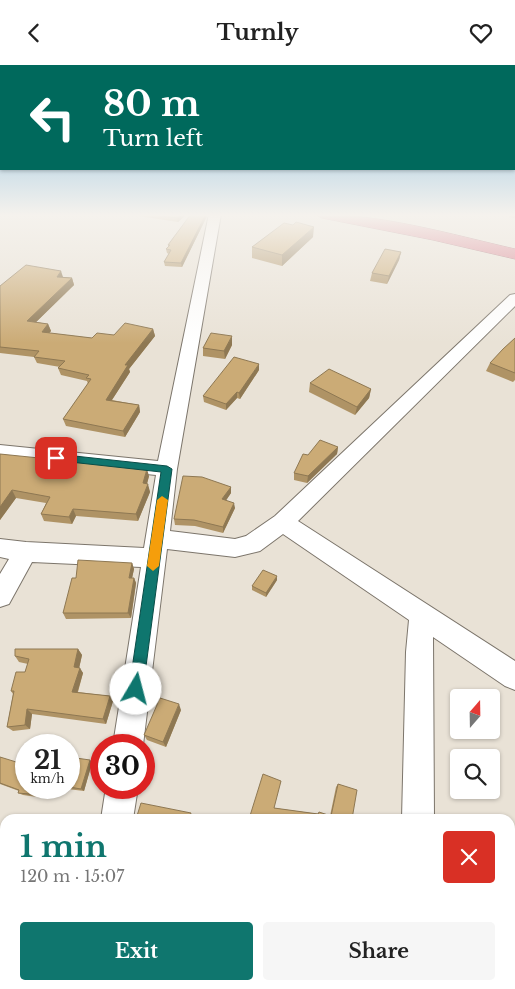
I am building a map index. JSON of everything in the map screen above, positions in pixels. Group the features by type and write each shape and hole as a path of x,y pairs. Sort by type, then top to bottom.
{"street":[{"path":"130,734 167,469 207,257"},
{"path":"0,548 26,552 155,548 235,548 252,544 283,522 515,298"},
{"path":"0,452 167,469"},
{"path":"283,522 515,677"},
{"path":"0,596 26,552"},
{"path":"418,814 418,652 422,614"},
{"path":"118,814 120,799"}],"building":[{"path":"167,257 184,257 181,263 164,262"},
{"path":"381,257 398,257 389,276 372,273"},
{"path":"26,265 61,271 57,277 72,278 27,321 48,324 42,332 92,338 97,333 114,335 125,323 153,329 125,365 128,365 106,400 139,405 123,431 63,419 91,379 86,378 89,375 58,368 65,361 34,357 39,351 0,347 0,286"},
{"path":"211,333 232,336 224,351 203,348"},
{"path":"515,338 515,373 490,363 503,349"},
{"path":"234,357 259,364 239,393 237,392 226,404 203,396"},
{"path":"329,369 371,389 357,407 310,383"},
{"path":"320,440 338,447 308,476 294,473 303,454 308,455"},
{"path":"0,454 147,469 143,483 148,484 136,514 73,509 69,517 41,514 50,497 12,490 0,507"},
{"path":"183,476 202,477 231,487 222,499 234,503 223,527 194,520 174,519"},
{"path":"78,560 132,563 129,578 134,578 128,613 63,613 72,578 76,578"},
{"path":"263,570 277,576 266,593 252,586"},
{"path":"15,649 78,649 74,667 80,668 72,692 110,696 103,719 27,709 25,725 7,727 14,691 11,691 16,672 25,672 29,659 15,656"},
{"path":"160,698 179,704 163,742 155,739 155,734 144,734"},
{"path":"0,757 15,762 15,789 0,783"},
{"path":"80,759 90,760 80,789"},
{"path":"263,774 281,781 274,808 318,814 251,814"},
{"path":"338,784 357,790 353,814 331,814"},
{"path":"141,803 191,813 191,814 138,814"}],"slow traffic":[{"path":"153,566 162,500"}],"route":[{"path":"56,458 167,469 136,689"}]}
